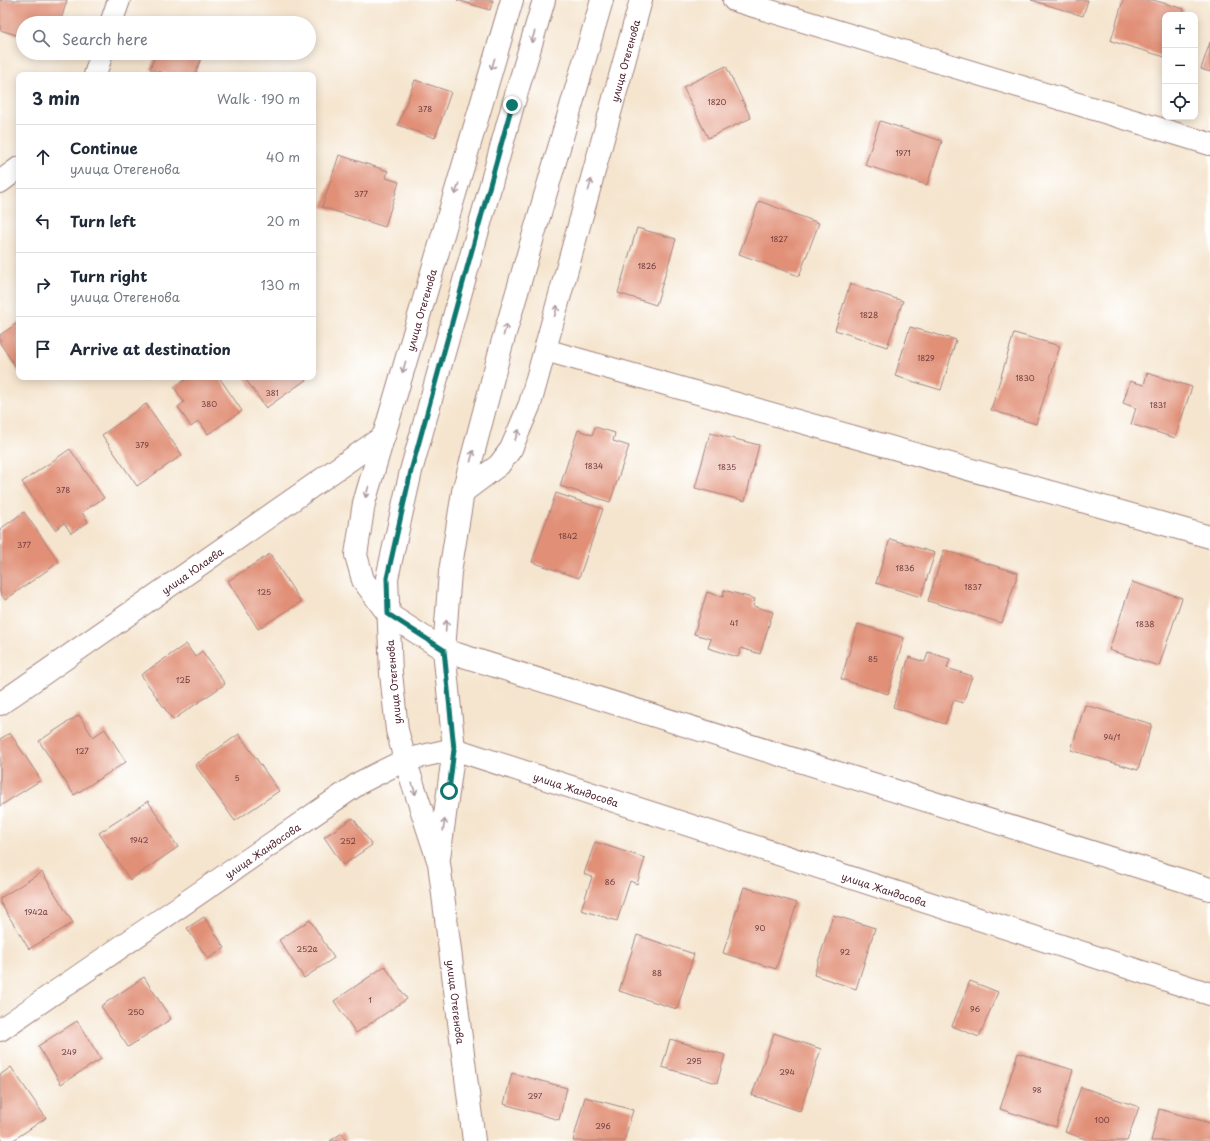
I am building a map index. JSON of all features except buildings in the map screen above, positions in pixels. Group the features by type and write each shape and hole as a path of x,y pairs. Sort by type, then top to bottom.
{"street":[{"path":"114,16 119,0"},
{"name":"улица Отегенова","path":"388,614 363,580 356,555 364,503 512,0"},
{"name":"улица Отегенова","path":"474,1141 439,863 405,760 397,730 391,673 387,578 411,471 512,105 544,0"},
{"name":"улица Отегенова","path":"439,863 454,749 444,650 450,572 463,492 501,346 602,0"},
{"name":"улица Отегенова","path":"463,492 499,465 511,449 530,404 641,0"},
{"path":"734,0 1210,144"},
{"path":"96,72 100,60"},
{"path":"0,182 16,170"},
{"path":"545,350 1210,537"},
{"name":"улица Юлаева","path":"0,704 384,436"},
{"path":"388,614 444,650 1210,889"},
{"name":"улица Жандосова","path":"0,1030 361,782 405,760 454,749 1210,994"}],"route":[{"path":"449,791 454,749 444,650 388,614 387,578 411,471 512,105"}]}
